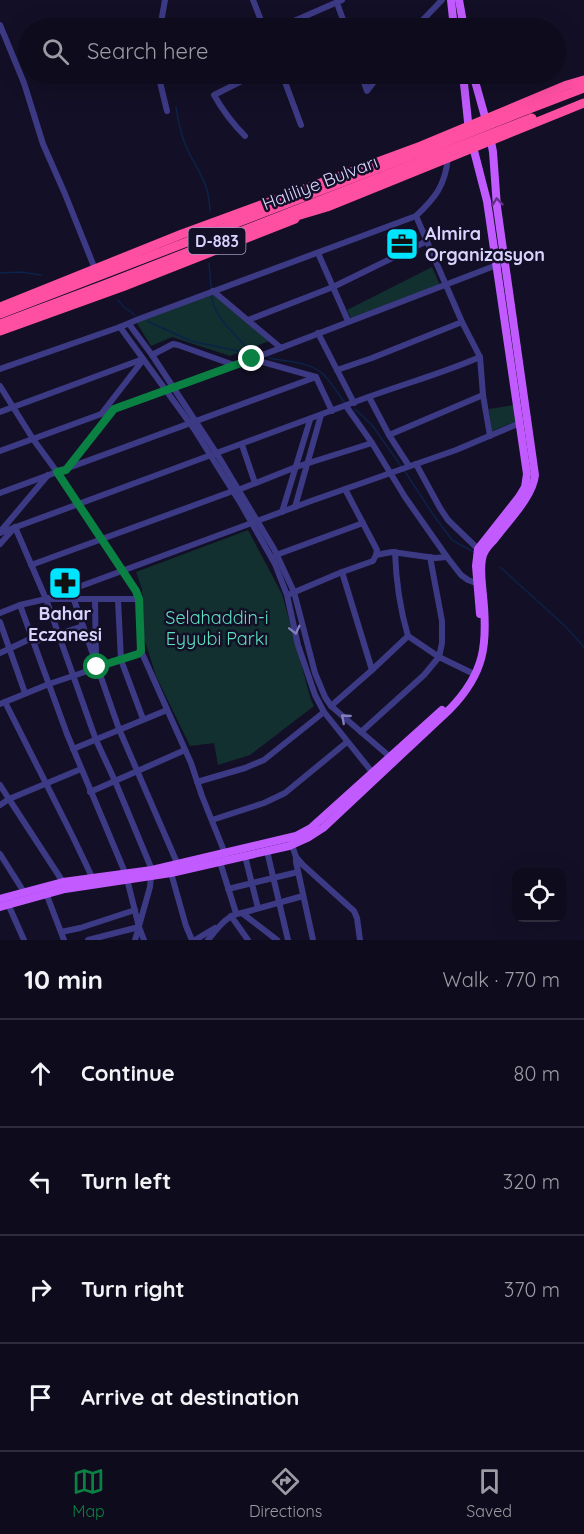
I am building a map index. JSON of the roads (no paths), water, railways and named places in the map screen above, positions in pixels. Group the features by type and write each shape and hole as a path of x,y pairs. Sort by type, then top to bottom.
{"highway":[{"path":"26,321 100,277 182,234 293,194 584,80"},
{"name":"Haliliye Bulvarı","path":"530,114 584,88"},
{"name":"Haliliye Bulvarı","path":"0,315 235,229 530,114 584,97"},
{"path":"0,331 132,283 327,207 584,103"},
{"path":"235,229 293,194"},
{"path":"235,229 327,207"},
{"path":"0,307 100,277"},
{"name":"Haliliye Bulvarı","path":"0,324 100,277"}],"main road":[{"path":"451,0 453,18"},
{"path":"459,0 462,18"},
{"path":"0,907 46,893 152,873 178,865 245,856 292,845 323,828 450,709 467,690 482,657 485,632 482,575 484,553 520,506 535,482 535,475 501,264 468,126 464,84"},
{"path":"152,873 171,873 224,858 296,836 311,828 452,701 472,673 479,650 481,631 476,583 478,549 525,487 527,474 501,264 491,141 476,84"},
{"path":"0,898 63,882 127,877"}],"street":[{"path":"162,18 165,0"},
{"path":"253,0 260,18"},
{"path":"425,18 442,0"},
{"path":"301,18 339,1 343,18"},
{"path":"0,25 18,68"},
{"path":"24,84 43,144 100,277"},
{"path":"160,84 167,111"},
{"path":"236,84 214,95 227,117 245,136"},
{"path":"286,84 301,125"},
{"path":"365,84 367,91 372,84"},
{"path":"0,369 129,324 416,216 438,193 446,173 448,158"},
{"path":"416,216 462,322 480,357 490,436"},
{"path":"248,320 333,287 427,241"},
{"path":"318,253 348,321"},
{"path":"0,451 252,359 501,264"},
{"path":"213,291 281,348"},
{"path":"337,370 462,322"},
{"path":"129,324 152,355 170,389 276,555 294,592 315,673 325,697 331,706 389,756"},
{"path":"120,327 143,359 170,389"},
{"path":"318,333 354,403"},
{"path":"152,355 178,345 235,365"},
{"path":"0,532 369,397 451,370 480,357"},
{"path":"0,411 143,359"},
{"path":"102,413 143,359"},
{"path":"252,359 316,377 332,411"},
{"path":"0,493 316,377"},
{"path":"0,386 33,439 132,584 139,599 141,651 191,763 212,819 224,858 228,889 248,940"},
{"path":"389,435 483,394"},
{"path":"369,397 389,435 440,508 478,549"},
{"path":"346,406 447,557 461,575 476,583"},
{"path":"66,470 114,409"},
{"path":"296,507 321,416"},
{"path":"282,512 310,420"},
{"path":"0,613 20,605 46,599 456,450 520,423"},
{"path":"31,565 296,466 372,443"},
{"path":"242,445 255,483"},
{"path":"0,532 49,475"},
{"path":"286,595 373,561 376,550 345,489"},
{"path":"255,523 275,564 286,595 315,695 324,712 372,772"},
{"path":"276,555 363,523"},
{"path":"0,544 15,527"},
{"path":"15,527 46,599 96,740 152,873 135,940"},
{"path":"376,555 395,552 447,557"},
{"path":"395,552 396,575 408,636 439,657 472,673"},
{"path":"361,732 424,675 439,657 442,643 442,621 430,557"},
{"path":"342,572 372,670"},
{"path":"46,599 139,599"},
{"path":"74,600 119,729 178,865"},
{"path":"95,600 97,667"},
{"path":"118,600 121,660 143,719"},
{"path":"20,605 73,749 127,877 144,940"},
{"path":"0,622 25,693"},
{"path":"0,653 33,640 83,626"},
{"path":"331,706 408,636"},
{"path":"93,879 2,701 138,654 141,651"},
{"path":"73,749 167,710"},
{"path":"197,782 245,768 264,759 324,712"},
{"path":"212,819 264,803 285,793 347,742"},
{"path":"90,792 185,750"},
{"path":"0,805 9,799 81,769"},
{"path":"0,785 63,882"},
{"path":"292,845 313,940"},
{"path":"267,851 288,940"},
{"path":"0,854 24,892"},
{"path":"245,856 258,908"},
{"path":"296,857 354,912 360,940"},
{"path":"228,889 298,872"},
{"path":"171,873 186,926 193,940 236,914 303,896"},
{"path":"46,893 64,940"},
{"path":"8,904 24,940"},
{"path":"61,932 135,910"},
{"path":"236,914 276,940"},
{"path":"208,940 219,926"},
{"path":"88,940 139,927"}],"waterway":[{"path":"176,107 183,139 207,191 210,211"},
{"path":"209,263 211,287"},
{"path":"0,273 21,272 41,275"},
{"path":"211,294 221,319 251,353"},
{"path":"118,300 135,315"},
{"path":"147,321 191,341 251,354"},
{"path":"269,358 298,363 318,370 330,381 345,403"},
{"path":"355,409 372,425 401,466"},
{"path":"404,470 452,540 474,552"},
{"path":"500,567 566,627 584,647"}],"place":[{"name":"Almira Organizasyon","path":"402,244"},
{"name":"Bahar Eczanesi","path":"65,583"}],"park label":[{"name":"Selahaddin-i Eyyubi Parkı","path":"217,628"}]}
